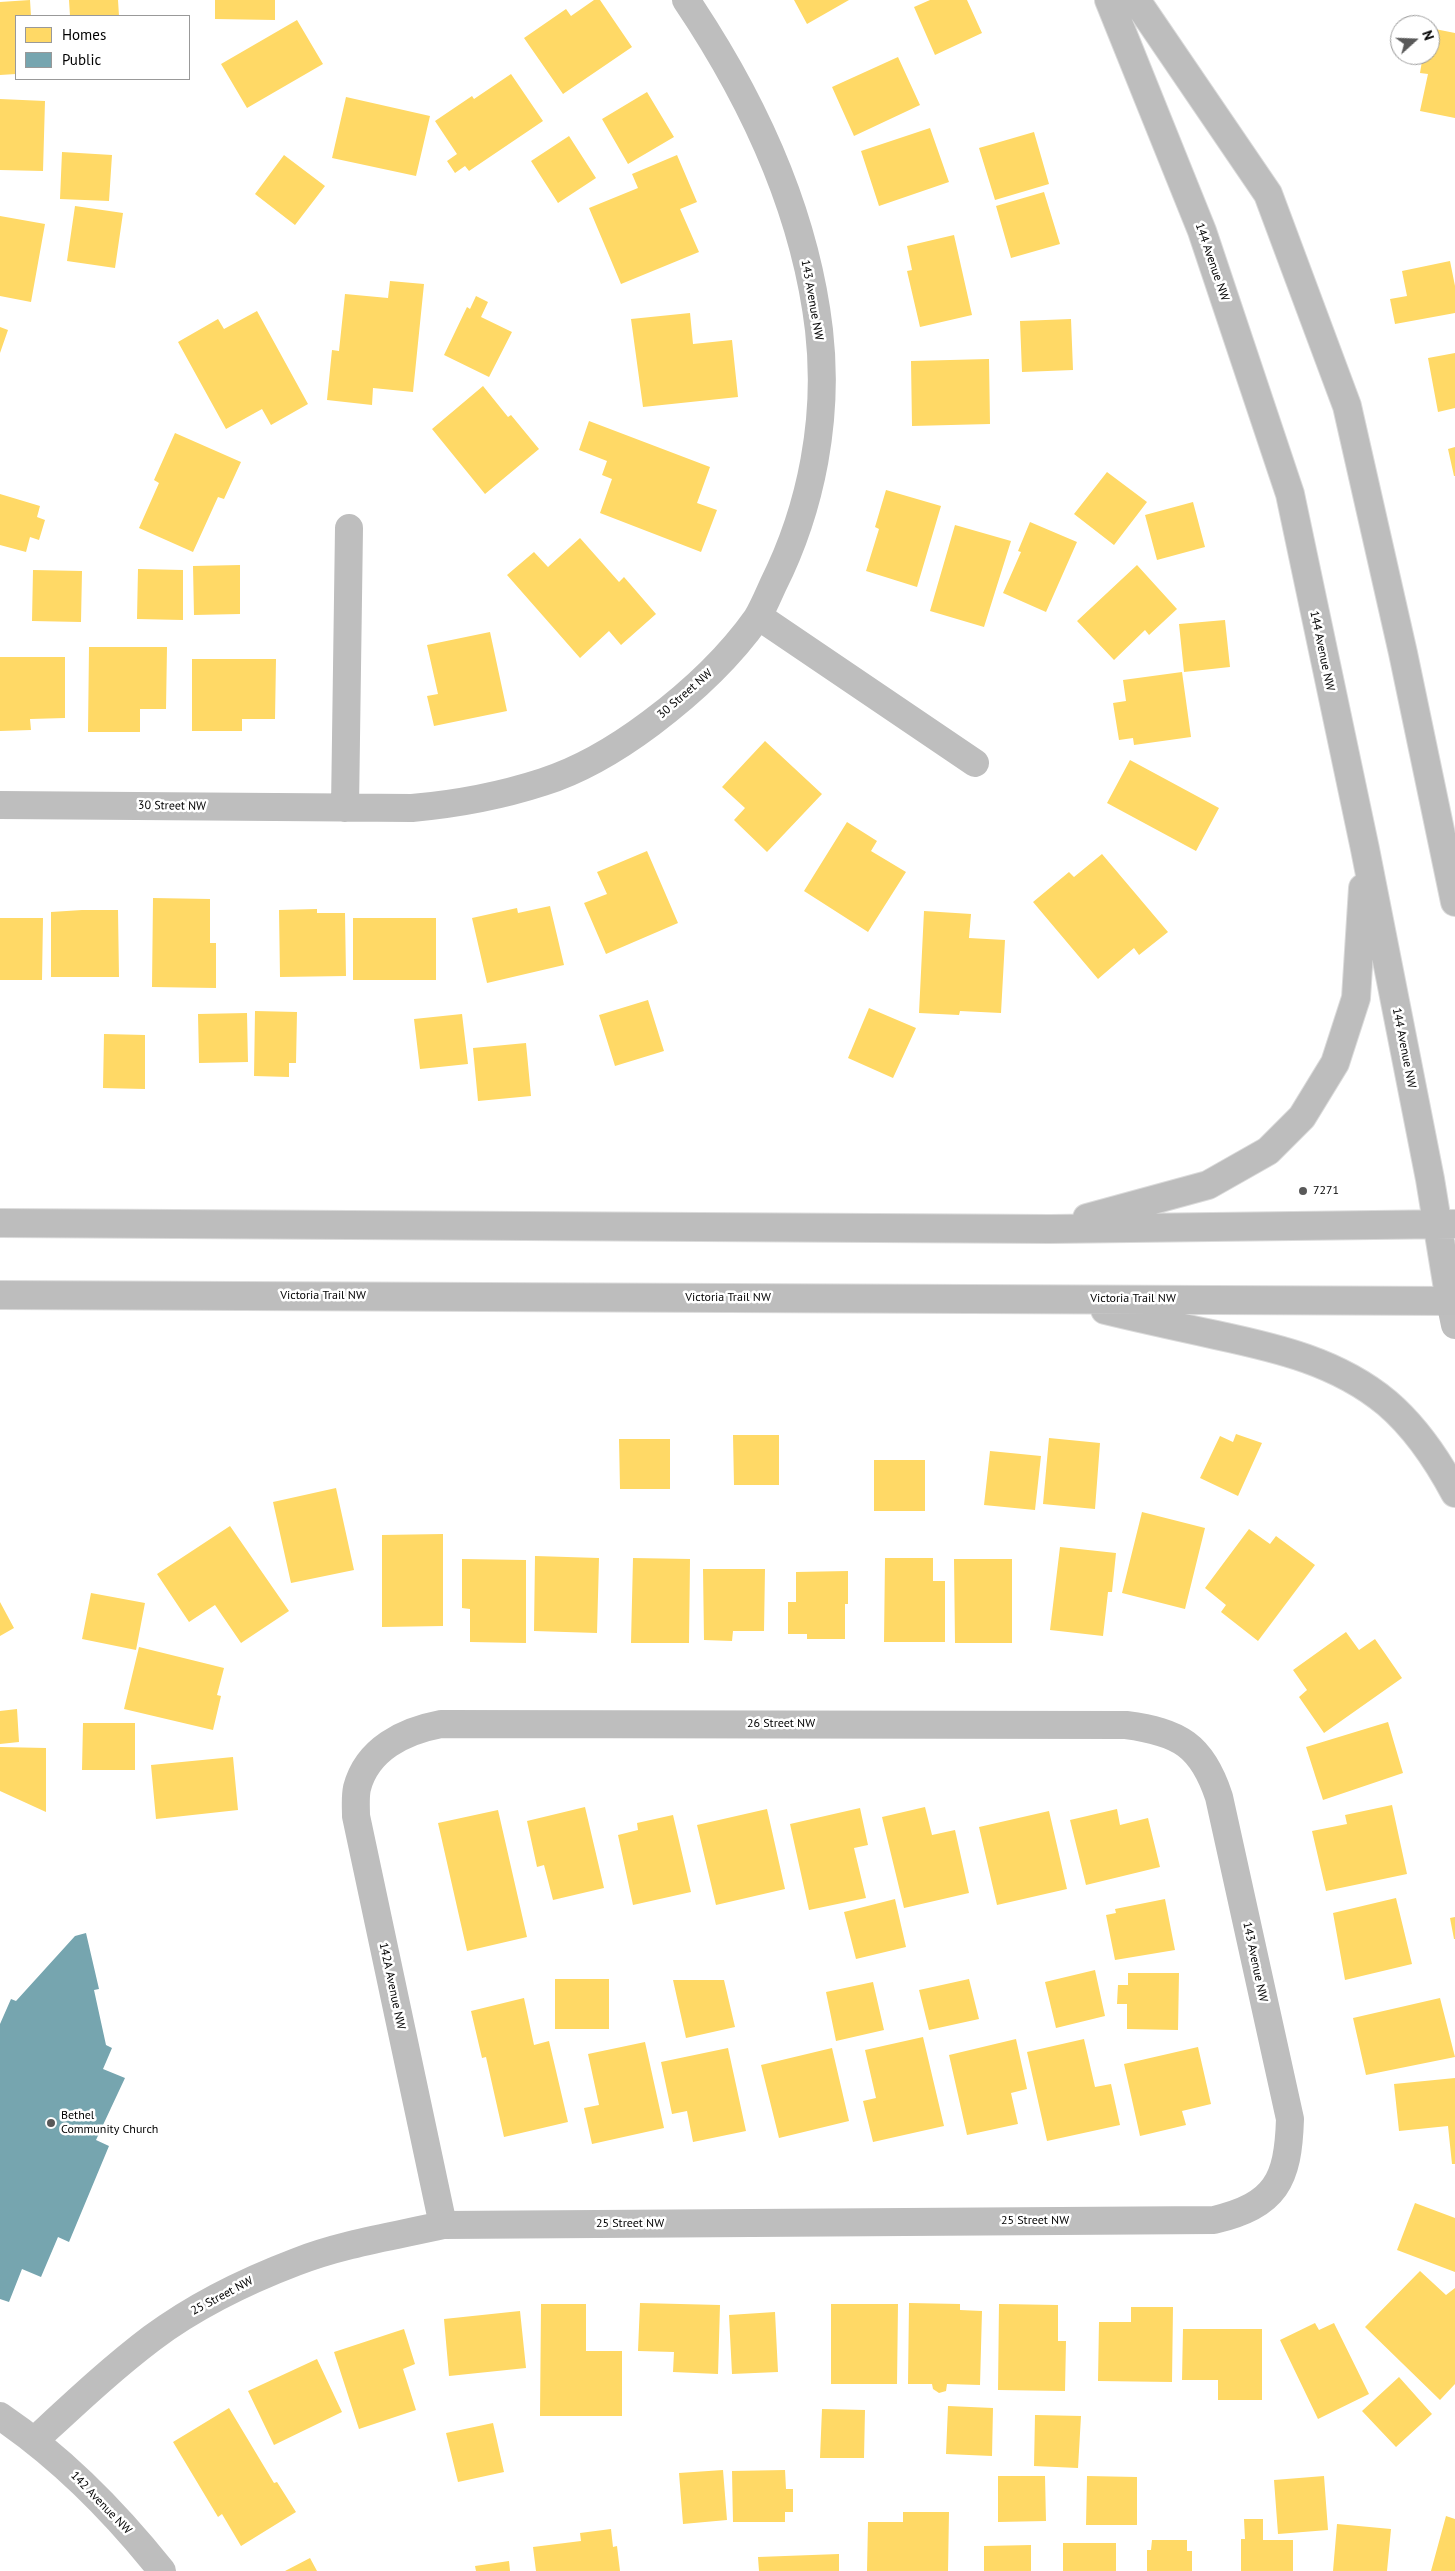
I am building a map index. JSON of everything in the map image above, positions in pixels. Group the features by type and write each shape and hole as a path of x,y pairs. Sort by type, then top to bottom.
{"main road":[{"name":"144 Avenue NW","path":"1109,0 1202,230 1290,494 1365,849 1430,1179 1446,1224 1453,1309"},
{"path":"1136,0 1268,194 1347,406 1452,880 1455,902"},
{"path":"1050,1229 1208,1185 1268,1151 1302,1117 1335,1063 1356,998 1365,849"},
{"path":"0,1223 1050,1229 1446,1224"},
{"name":"Victoria Trail NW","path":"0,1295 1052,1299 1453,1309"},
{"path":"1052,1299 1263,1345 1309,1358 1346,1375 1387,1403 1418,1435 1455,1494"}],"street":[{"name":"143 Avenue NW","path":"686,0 728,69 781,179 803,248 819,331 821,380 819,428 810,482 798,527 758,616"},
{"path":"345,808 349,528"},
{"path":"758,616 975,763"},
{"name":"30 Street NW","path":"0,805 412,808 453,804 495,796 546,782 588,763 636,734 706,678 733,649 758,616"},
{"name":"26 Street NW","path":"377,1752 399,1736 421,1727 441,1724 1126,1725 1155,1728 1189,1744"},
{"name":"143 Avenue NW","path":"1189,1744 1212,1777 1219,1798 1290,2119 1286,2160 1277,2186"},
{"name":"142A Avenue NW","path":"377,1752 365,1768 356,1790 356,1816 443,2225"},
{"name":"25 Street NW","path":"35,2440 153,2338 203,2305 254,2279 298,2261 360,2243 443,2225 1214,2220 1237,2214 1258,2204 1277,2186"},
{"path":"0,2416 35,2440"},
{"name":"142 Avenue NW","path":"35,2440 118,2519 162,2571"}],"building: Homes":[{"path":"30,0 31,15 15,15 15,74 0,75 0,2"},
{"path":"69,0 118,0 119,15 70,15"},
{"path":"215,0 275,0 275,20 215,19"},
{"path":"594,0 600,0 632,47 563,94 524,38 566,9 571,16"},
{"path":"794,0 849,0 807,24"},
{"path":"930,0 967,0 982,33 935,55 914,7"},
{"path":"297,20 323,64 247,108 221,64"},
{"path":"1440,30 1455,33 1455,118 1420,111 1428,74 1420,73 1421,65 1440,65"},
{"path":"898,57 920,105 854,136 832,87"},
{"path":"511,74 543,121 469,171 465,166 455,173 447,161 457,154 435,121 472,96 474,99"},
{"path":"647,92 674,137 628,164 602,119"},
{"path":"346,97 430,116 416,176 332,158"},
{"path":"0,99 45,101 43,171 0,170"},
{"path":"930,128 949,182 879,206 861,151"},
{"path":"1034,132 1049,184 995,200 979,148"},
{"path":"569,136 596,178 558,203 531,161"},
{"path":"62,152 112,155 109,201 60,199"},
{"path":"284,155 325,186 295,225 255,194"},
{"path":"677,155 697,202 680,209 699,252 621,284 589,208 638,188 632,174"},
{"path":"1044,192 1060,244 1011,258 996,206"},
{"path":"75,206 123,213 115,268 67,261"},
{"path":"0,216 45,224 31,302 0,296"},
{"path":"954,235 972,315 920,327 907,271 912,270 907,246"},
{"path":"1450,261 1455,286 1455,313 1395,324 1390,299 1407,296 1402,271"},
{"path":"390,281 424,284 413,392 373,388 372,405 327,400 332,350 339,351 345,294 388,298"},
{"path":"476,296 488,302 481,317 512,332 489,377 444,355 467,307 470,309"},
{"path":"257,311 308,404 271,425 262,409 226,429 178,342 218,319 224,329"},
{"path":"690,313 693,344 732,340 738,397 643,407 631,319"},
{"path":"1071,319 1073,370 1022,372 1020,321"},
{"path":"0,327 8,330 0,353"},
{"path":"1455,353 1455,408 1438,412 1428,358"},
{"path":"989,359 990,424 912,426 911,361"},
{"path":"483,386 508,417 511,415 539,449 485,494 432,429"},
{"path":"589,421 710,467 697,503 717,510 701,552 600,513 612,479 602,475 607,461 579,450"},
{"path":"175,433 241,462 224,499 218,497 193,552 139,528 159,483 154,480"},
{"path":"1455,447 1455,476 1454,476 1448,449"},
{"path":"1107,472 1147,502 1114,545 1074,514"},
{"path":"886,490 941,506 917,587 866,571 879,529 875,527"},
{"path":"0,494 40,506 37,517 45,520 39,540 30,537 26,552 0,545"},
{"path":"1193,502 1205,547 1157,560 1145,515"},
{"path":"1030,522 1077,542 1046,612 1003,593 1021,552 1018,551"},
{"path":"955,525 1011,541 984,627 930,611"},
{"path":"580,538 619,582 624,577 656,614 621,645 609,631 580,658 507,575 534,552 548,567"},
{"path":"240,565 240,614 194,615 193,566"},
{"path":"1137,565 1177,609 1149,635 1145,630 1114,660 1077,621"},
{"path":"138,569 183,570 183,620 137,619"},
{"path":"33,570 82,571 81,622 32,621"},
{"path":"1225,620 1230,667 1184,672 1179,624"},
{"path":"490,632 507,711 434,726 427,696 438,694 427,645"},
{"path":"89,647 167,647 166,709 140,709 140,732 88,732"},
{"path":"0,657 65,657 65,718 30,719 31,730 0,731"},
{"path":"192,659 276,659 275,719 242,719 242,731 192,731"},
{"path":"1182,672 1191,737 1134,745 1133,738 1119,740 1113,703 1126,701 1123,680"},
{"path":"765,741 822,794 767,852 734,820 745,808 722,787"},
{"path":"1130,760 1219,808 1196,851 1107,803"},
{"path":"847,822 877,841 871,851 906,872 868,932 804,891"},
{"path":"647,851 678,923 606,954 584,903 607,894 597,872"},
{"path":"1102,854 1168,932 1139,955 1134,948 1098,979 1033,902 1069,872 1074,877"},
{"path":"153,898 210,899 210,943 216,943 216,988 152,987"},
{"path":"550,906 564,965 487,983 472,918 517,908 518,913"},
{"path":"317,909 317,913 345,913 346,976 280,977 279,910"},
{"path":"118,910 119,977 51,977 51,912"},
{"path":"924,911 971,914 969,938 1005,940 1001,1013 960,1011 959,1015 919,1013"},
{"path":"0,918 43,918 42,980 0,980"},
{"path":"353,918 436,918 436,980 353,980"},
{"path":"648,1000 664,1051 615,1066 599,1015"},
{"path":"869,1008 916,1028 893,1078 848,1058"},
{"path":"255,1011 297,1012 296,1063 289,1063 289,1077 254,1076"},
{"path":"247,1013 248,1062 199,1063 198,1014"},
{"path":"462,1014 468,1064 420,1069 414,1019"},
{"path":"104,1034 145,1035 145,1089 103,1088"},
{"path":"526,1043 531,1096 478,1101 473,1048"},
{"path":"1236,1434 1262,1443 1238,1496 1200,1478 1220,1436 1233,1442"},
{"path":"733,1435 779,1435 779,1485 734,1485"},
{"path":"1049,1438 1100,1443 1095,1509 1043,1504"},
{"path":"619,1439 670,1439 670,1489 620,1489"},
{"path":"990,1451 1041,1456 1035,1510 984,1505"},
{"path":"874,1460 925,1460 925,1511 874,1511"},
{"path":"336,1488 354,1570 291,1583 273,1502"},
{"path":"1142,1512 1205,1528 1185,1609 1122,1593"},
{"path":"230,1526 289,1611 241,1643 215,1605 189,1622 157,1574"},
{"path":"1249,1529 1270,1544 1276,1536 1315,1565 1258,1641 1221,1612 1226,1605 1205,1588"},
{"path":"443,1534 443,1626 382,1627 382,1535"},
{"path":"1060,1547 1116,1553 1112,1592 1108,1592 1103,1636 1050,1630"},
{"path":"535,1556 599,1558 597,1633 534,1631"},
{"path":"633,1558 690,1559 689,1643 631,1643"},
{"path":"885,1558 933,1558 933,1581 945,1581 945,1642 884,1642"},
{"path":"462,1559 526,1560 526,1643 470,1642 470,1609 462,1608"},
{"path":"954,1559 1012,1559 1012,1643 955,1643"},
{"path":"703,1569 765,1569 764,1631 733,1631 732,1641 704,1640"},
{"path":"848,1571 848,1604 845,1604 845,1639 807,1639 807,1634 788,1634 788,1602 796,1602 796,1572"},
{"path":"91,1593 145,1603 136,1650 82,1639"},
{"path":"0,1602 14,1628 0,1636"},
{"path":"1346,1632 1359,1650 1375,1639 1402,1678 1324,1733 1299,1697 1307,1690 1293,1670"},
{"path":"139,1647 224,1668 217,1695 221,1696 213,1730 124,1709"},
{"path":"17,1709 19,1742 0,1744 0,1711"},
{"path":"1388,1722 1403,1773 1323,1800 1306,1747"},
{"path":"83,1723 135,1723 135,1770 82,1770"},
{"path":"0,1747 46,1748 46,1812 0,1791"},
{"path":"233,1757 238,1810 156,1819 151,1765"},
{"path":"1392,1805 1407,1874 1326,1891 1312,1831 1347,1824 1345,1815"},
{"path":"585,1807 604,1888 553,1900 544,1865 537,1867 527,1821"},
{"path":"925,1807 932,1835 955,1830 969,1893 904,1908 882,1817"},
{"path":"860,1808 868,1845 854,1848 866,1898 809,1910 790,1824"},
{"path":"767,1809 785,1889 716,1905 697,1825"},
{"path":"1117,1809 1120,1825 1148,1818 1160,1867 1086,1885 1070,1820"},
{"path":"498,1810 527,1937 467,1951 438,1823"},
{"path":"1049,1811 1067,1889 997,1905 979,1827"},
{"path":"673,1815 691,1892 633,1905 618,1835 638,1830 637,1823"},
{"path":"1396,1898 1412,1964 1345,1980 1333,1913"},
{"path":"895,1899 906,1947 856,1959 844,1912"},
{"path":"1165,1899 1175,1950 1115,1960 1106,1915 1116,1913 1115,1909"},
{"path":"1455,1917 1455,1939 1454,1939 1450,1918"},
{"path":"1095,1970 1105,2016 1056,2028 1045,1982"},
{"path":"1128,1973 1179,1973 1178,2030 1127,2029 1127,2004 1117,2004 1118,1985 1128,1985"},
{"path":"555,1979 609,1979 609,2029 555,2029"},
{"path":"969,1979 979,2019 929,2030 919,1990"},
{"path":"673,1980 724,1980 735,2027 686,2038"},
{"path":"873,1982 884,2030 836,2041 826,1992"},
{"path":"524,1998 534,2045 549,2041 568,2122 504,2137 486,2057 482,2058 471,2011"},
{"path":"1440,1998 1455,2057 1366,2075 1353,2018"},
{"path":"923,2037 944,2126 873,2142 863,2101 876,2098 865,2050"},
{"path":"1016,2039 1027,2089 1011,2093 1018,2124 967,2135 949,2055"},
{"path":"1084,2039 1095,2087 1111,2084 1120,2125 1047,2141 1027,2052"},
{"path":"645,2042 664,2128 592,2144 584,2108 599,2105 588,2054"},
{"path":"1198,2047 1211,2104 1182,2111 1186,2125 1140,2136 1124,2064"},
{"path":"728,2048 746,2131 693,2142 687,2111 672,2114 661,2062"},
{"path":"832,2048 849,2121 779,2138 761,2065"},
{"path":"1455,2078 1455,2164 1452,2164 1448,2126 1399,2131 1394,2084"},
{"path":"1415,2203 1455,2218 1455,2272 1397,2250"},
{"path":"1420,2271 1446,2295 1455,2288 1455,2384 1440,2400 1365,2327"},
{"path":"640,2303 720,2305 718,2374 673,2372 674,2352 638,2351"},
{"path":"909,2303 960,2304 960,2310 982,2311 980,2385 947,2384 946,2391 939,2393 933,2389 932,2384 908,2384"},
{"path":"541,2304 586,2304 586,2351 622,2351 622,2416 540,2416"},
{"path":"831,2304 898,2304 897,2384 831,2384"},
{"path":"999,2304 1058,2305 1058,2341 1066,2341 1065,2391 998,2390"},
{"path":"1131,2307 1173,2307 1172,2382 1098,2381 1099,2322 1131,2322"},
{"path":"520,2311 526,2368 449,2376 444,2319"},
{"path":"775,2312 778,2372 732,2374 729,2315"},
{"path":"1315,2323 1319,2330 1334,2323 1369,2394 1318,2419 1280,2340"},
{"path":"404,2329 415,2364 403,2369 416,2410 359,2429 334,2352"},
{"path":"1183,2329 1262,2329 1262,2400 1218,2400 1218,2380 1182,2380"},
{"path":"317,2359 342,2412 274,2445 248,2391"},
{"path":"1399,2377 1432,2414 1396,2447 1362,2411"},
{"path":"948,2406 993,2408 992,2456 946,2454"},
{"path":"229,2408 274,2483 277,2482 296,2512 241,2546 222,2514 218,2517 173,2442"},
{"path":"822,2409 865,2410 864,2458 820,2458"},
{"path":"1035,2415 1081,2416 1078,2468 1034,2466"},
{"path":"493,2423 504,2472 458,2482 446,2433"},
{"path":"723,2470 727,2520 683,2524 679,2473"},
{"path":"785,2470 786,2489 793,2489 793,2512 785,2512 785,2522 733,2522 732,2471"},
{"path":"998,2476 1045,2476 1046,2521 998,2522"},
{"path":"1087,2476 1137,2477 1137,2525 1086,2525"},
{"path":"1324,2476 1328,2530 1278,2534 1274,2480"},
{"path":"903,2512 949,2512 948,2571 867,2571 868,2522 903,2522"},
{"path":"1446,2516 1455,2519 1455,2571 1431,2571"},
{"path":"1244,2519 1263,2519 1263,2540 1293,2540 1293,2571 1241,2571 1241,2539 1245,2539"},
{"path":"1337,2524 1391,2529 1387,2571 1333,2571"},
{"path":"611,2529 613,2547 617,2546 620,2571 536,2571 533,2547 581,2541 580,2533"},
{"path":"1152,2540 1187,2540 1187,2551 1192,2551 1192,2571 1147,2571 1147,2550 1151,2550"},
{"path":"1063,2543 1116,2543 1116,2571 1063,2571"},
{"path":"1031,2545 1031,2571 984,2571 984,2546"},
{"path":"839,2554 839,2571 759,2571 758,2557"},
{"path":"310,2558 317,2571 285,2571"},
{"path":"509,2561 510,2571 476,2571 475,2566"}],"building: Public":[{"name":"Bethel Community Church","path":"86,1933 99,1989 94,1990 106,2045 112,2048 103,2069 125,2078 96,2140 109,2146 69,2242 58,2237 41,2277 22,2269 9,2302 0,2299 0,2024 11,1999 16,2001 75,1936"}],"place":[{"name":"7271","path":"1303,1191"},
{"name":"Bethel Community Church","path":"51,2123"}]}
